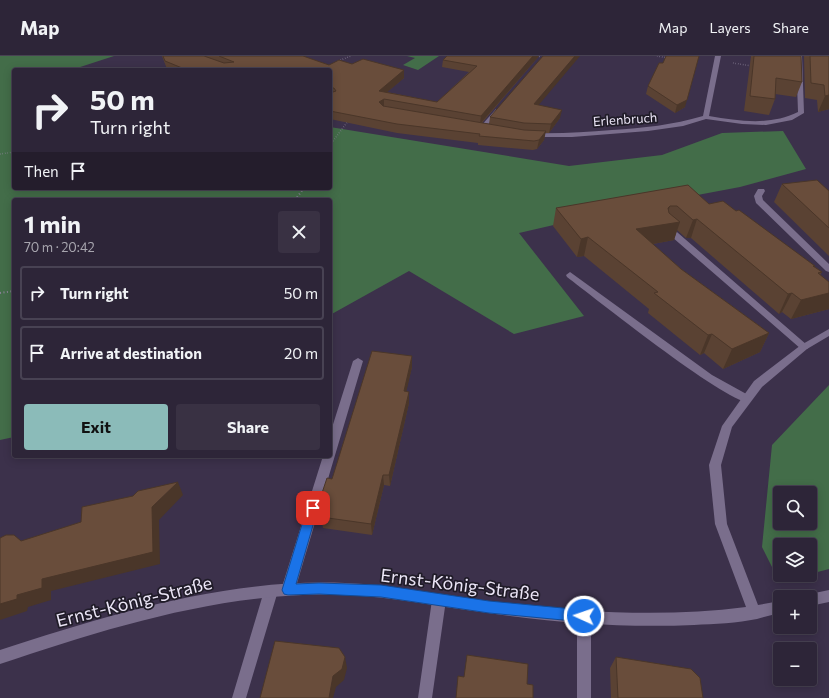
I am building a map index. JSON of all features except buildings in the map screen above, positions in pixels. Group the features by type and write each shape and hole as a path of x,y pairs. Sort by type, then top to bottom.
{"street":[{"path":"717,58 706,117 741,123 760,123 789,120 801,113 798,56"},
{"path":"475,126 486,128 502,104"},
{"name":"Erlenbruch","path":"523,135 555,137 668,128 687,124 706,117"},
{"path":"762,191 758,196 759,201 829,269"},
{"path":"666,228 804,347"},
{"path":"570,275 708,378 746,399"},
{"path":"755,613 721,524 715,465 727,426 758,384 804,347 829,332"},
{"path":"332,446 358,361"},
{"path":"288,590 328,458"},
{"name":"Ernst-König-Straße","path":"0,657 134,616 210,599 271,591 319,588 381,591 505,609 584,616 646,619 704,618 755,613 773,609"},
{"path":"239,698 271,591"},
{"path":"817,599 829,596"},
{"path":"425,698 439,600"},
{"path":"584,616 584,698"}],"path":[{"path":"337,62 350,56"},
{"path":"536,56 543,57"},
{"path":"657,56 672,58"},
{"path":"717,58 754,66"},
{"path":"333,141 351,117"},
{"path":"0,154 12,152"},
{"path":"0,294 12,291"}],"green space":[{"path":"0,56 114,56 77,68 12,68 12,190 332,190 332,127 569,166 662,155 722,133 783,131 806,169 740,187 623,209 519,233 584,316 514,334 409,271 332,314 332,198 12,198 12,437 0,440"},
{"path":"407,56 439,56 418,70 403,65 415,58"},
{"path":"829,385 829,569 817,572 817,538 773,538 773,569 762,547 772,445"}],"route":[{"path":"313,508 288,590 319,588 381,591 489,607 584,616"}]}
